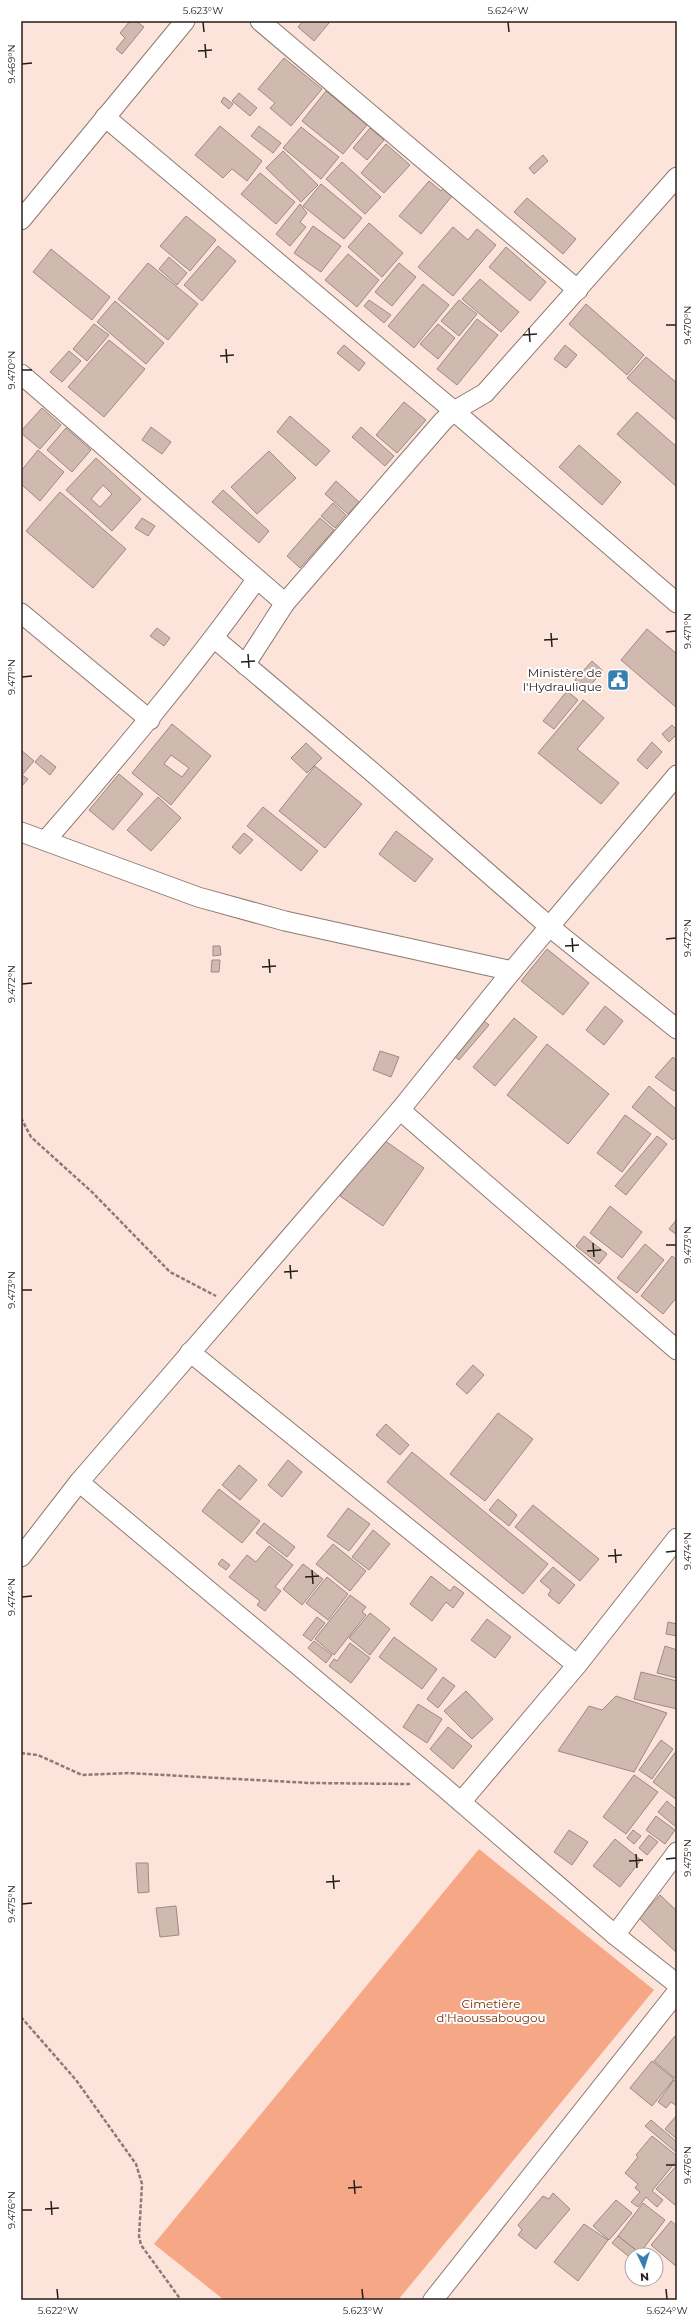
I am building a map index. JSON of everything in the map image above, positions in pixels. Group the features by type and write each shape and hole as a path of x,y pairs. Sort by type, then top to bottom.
{"street":[{"path":"21,220 185,21"},
{"path":"260,21 578,290"},
{"path":"105,117 454,411 677,603"},
{"path":"245,665 286,603 443,421 454,411 485,393 674,187"},
{"path":"21,374 256,580 286,603"},
{"path":"46,840 150,720 214,638 256,580"},
{"path":"21,613 150,720"},
{"path":"214,638 371,771 550,928 677,1028"},
{"path":"21,1557 79,1482 231,1304 400,1110 512,970 550,928 677,775"},
{"path":"21,832 198,897 285,921 512,970"},
{"path":"400,1110 677,1350"},
{"path":"190,1352 577,1665"},
{"path":"79,1482 440,1784 615,1935 677,1984"},
{"path":"461,1802 577,1665 677,1538"},
{"path":"615,1935 677,1852"},
{"path":"435,2299 677,1992"}],"path":[{"path":"21,1118 31,1137 92,1192 170,1272 231,1304"},
{"path":"21,1753 38,1755 82,1775 128,1773 310,1783 440,1784"},
{"path":"21,2018 76,2080 136,2164 142,2184 139,2236 141,2245 181,2300"}],"green space":[{"name":"Cimetière d'Haoussabougou","path":"479,1849 654,1990 398,2300 224,2300 154,2244"}],"building":[{"path":"130,21 136,21 144,27 122,54 116,49 125,38 120,33"},
{"path":"303,21 327,21 329,23 314,41 298,27"},
{"path":"284,58 322,89 291,126 270,108 275,103 258,89"},
{"path":"326,91 367,125 343,154 302,121"},
{"path":"239,93 257,108 250,116 232,101"},
{"path":"224,97 233,104 229,109 221,102"},
{"path":"220,126 262,161 247,181 232,169 223,178 195,155"},
{"path":"259,126 281,143 273,153 251,136"},
{"path":"301,127 339,157 321,179 283,148"},
{"path":"370,128 384,140 367,160 353,148"},
{"path":"386,144 410,165 384,193 361,173"},
{"path":"283,151 318,185 301,202 266,168"},
{"path":"543,155 548,161 534,174 529,168"},
{"path":"342,162 381,197 365,214 326,179"},
{"path":"260,173 295,202 276,224 241,194"},
{"path":"429,181 441,191 443,189 452,196 421,234 399,216"},
{"path":"321,184 362,218 344,239 303,206"},
{"path":"527,198 576,239 563,254 514,212"},
{"path":"300,204 307,213 300,222 306,227 290,246 276,234"},
{"path":"186,216 216,240 190,271 160,246"},
{"path":"369,223 403,253 382,277 348,247"},
{"path":"313,226 341,246 321,272 294,253"},
{"path":"453,227 468,240 477,229 496,245 453,296 418,267"},
{"path":"218,246 236,261 202,301 184,285"},
{"path":"506,247 546,282 530,301 489,267"},
{"path":"51,249 110,297 92,320 33,272"},
{"path":"348,254 379,280 357,307 325,280"},
{"path":"169,257 187,273 177,285 159,269"},
{"path":"148,263 198,304 168,340 118,299"},
{"path":"399,263 416,277 392,306 375,292"},
{"path":"480,279 519,312 501,332 462,299"},
{"path":"423,284 449,305 414,348 388,326"},
{"path":"369,300 391,315 384,323 364,306"},
{"path":"459,300 477,314 459,336 441,321"},
{"path":"115,301 164,343 146,364 97,322"},
{"path":"586,304 644,355 627,375 569,324"},
{"path":"477,319 498,335 457,385 437,369"},
{"path":"94,324 109,335 87,361 73,349"},
{"path":"438,324 455,338 438,359 420,344"},
{"path":"109,340 145,369 104,417 68,387"},
{"path":"344,345 365,363 359,371 337,353"},
{"path":"565,345 577,355 566,368 554,359"},
{"path":"69,351 81,361 62,382 50,372"},
{"path":"646,357 677,383 677,421 627,378"},
{"path":"404,402 426,420 397,453 376,435"},
{"path":"42,408 61,425 40,449 21,433 21,431"},
{"path":"637,412 677,447 677,487 617,434"},
{"path":"290,416 330,451 316,466 277,432"},
{"path":"151,427 171,442 162,454 142,440"},
{"path":"361,427 394,456 385,466 352,437"},
{"path":"66,428 91,450 72,472 47,450"},
{"path":"579,445 621,482 602,505 559,467"},
{"path":"38,450 64,472 40,501 21,484 21,471"},
{"path":"269,451 296,478 257,514 231,487"},
{"path":"96,458 141,499 112,531 66,490","holes":["103,485 112,494 100,507 91,499"]},
{"path":"336,481 359,502 348,514 325,494"},
{"path":"223,490 269,531 259,543 212,502"},
{"path":"60,492 126,549 93,588 26,531"},
{"path":"333,503 346,515 335,528 321,516"},
{"path":"142,518 155,526 148,536 135,528"},
{"path":"320,518 334,530 300,568 287,556"},
{"path":"157,628 170,638 164,646 150,636"},
{"path":"647,629 677,654 677,708 621,660"},
{"path":"592,661 603,671 586,690 575,680"},
{"path":"567,691 578,700 554,729 543,721"},
{"path":"583,700 604,718 577,749 619,783 601,804 538,753"},
{"path":"172,724 211,756 171,805 132,773","holes":["171,755 189,768 182,777 164,764"]},
{"path":"672,725 677,730 677,734 669,742 662,734"},
{"path":"652,742 662,752 647,769 637,760"},
{"path":"306,743 322,758 307,773 291,758"},
{"path":"21,750 34,761 22,775 28,779 21,787"},
{"path":"41,755 56,767 50,775 35,762"},
{"path":"315,766 362,804 325,848 279,811"},
{"path":"119,774 143,794 113,830 89,810"},
{"path":"158,797 181,818 151,851 127,830"},
{"path":"263,807 318,851 301,871 247,826"},
{"path":"396,831 433,859 415,882 379,854"},
{"path":"244,833 253,840 240,854 232,847"},
{"path":"213,946 220,946 221,955 213,956"},
{"path":"547,949 589,983 563,1015 521,981"},
{"path":"212,960 220,960 219,972 211,972"},
{"path":"605,1006 623,1021 604,1045 586,1030"},
{"path":"478,1016 489,1025 459,1060 448,1051"},
{"path":"514,1018 537,1037 495,1086 473,1067"},
{"path":"547,1044 609,1094 568,1144 507,1095"},
{"path":"380,1051 399,1057 391,1077 373,1070"},
{"path":"673,1057 677,1061 677,1088 674,1091 655,1077"},
{"path":"649,1086 677,1110 677,1135 673,1140 632,1107"},
{"path":"625,1115 651,1134 622,1172 597,1153"},
{"path":"657,1136 667,1144 626,1195 615,1186"},
{"path":"381,1138 424,1168 383,1226 340,1196"},
{"path":"610,1206 642,1232 622,1258 590,1233"},
{"path":"677,1219 677,1235 669,1229"},
{"path":"584,1236 607,1254 599,1264 576,1246"},
{"path":"645,1244 664,1260 637,1293 617,1278"},
{"path":"672,1256 677,1260 677,1297 663,1314 641,1296"},
{"path":"473,1365 484,1375 467,1394 456,1384"},
{"path":"498,1413 533,1439 485,1501 450,1474"},
{"path":"386,1424 409,1445 400,1455 376,1435"},
{"path":"412,1452 548,1564 523,1594 387,1482"},
{"path":"288,1460 302,1472 282,1497 268,1485"},
{"path":"239,1465 257,1480 240,1500 222,1485"},
{"path":"219,1489 260,1521 242,1543 202,1511"},
{"path":"498,1499 517,1515 509,1526 489,1510"},
{"path":"533,1505 599,1559 580,1581 515,1527"},
{"path":"348,1508 370,1524 349,1551 327,1536"},
{"path":"264,1523 295,1547 287,1557 256,1533"},
{"path":"373,1530 390,1544 369,1570 352,1557"},
{"path":"333,1544 366,1571 350,1591 316,1564"},
{"path":"269,1546 293,1565 275,1587 281,1591 265,1611 257,1605 260,1601 229,1577 247,1555 256,1562"},
{"path":"222,1559 230,1565 226,1570 218,1564"},
{"path":"303,1564 323,1579 302,1605 283,1589"},
{"path":"553,1567 575,1585 559,1604 548,1595 551,1590 540,1581"},
{"path":"431,1576 450,1591 454,1586 464,1593 453,1608 446,1602 432,1621 410,1604"},
{"path":"327,1577 348,1594 328,1620 306,1603"},
{"path":"350,1595 366,1607 362,1612 366,1615 334,1655 315,1639"},
{"path":"370,1613 390,1629 370,1655 349,1638"},
{"path":"317,1617 325,1623 311,1641 303,1635"},
{"path":"487,1619 511,1637 495,1658 471,1640"},
{"path":"668,1622 677,1624 677,1636 666,1634"},
{"path":"394,1637 437,1669 422,1689 379,1657"},
{"path":"314,1641 332,1655 326,1663 308,1648"},
{"path":"350,1643 370,1658 351,1683 329,1666 334,1659 337,1661"},
{"path":"665,1646 677,1650 677,1678 657,1673"},
{"path":"641,1672 677,1681 677,1709 634,1699"},
{"path":"443,1677 455,1686 438,1708 427,1699"},
{"path":"466,1691 493,1719 472,1739 444,1711"},
{"path":"616,1696 667,1713 634,1772 558,1751 589,1706 602,1710"},
{"path":"418,1704 442,1719 427,1743 403,1727"},
{"path":"448,1727 472,1746 453,1769 430,1749"},
{"path":"661,1740 673,1749 652,1779 639,1770"},
{"path":"677,1750 677,1800 653,1782"},
{"path":"634,1775 658,1792 626,1834 603,1817"},
{"path":"667,1801 677,1810 676,1827 658,1812"},
{"path":"656,1816 675,1830 665,1844 646,1830"},
{"path":"569,1830 588,1842 572,1865 554,1852"},
{"path":"633,1830 641,1836 634,1844 627,1838"},
{"path":"649,1835 658,1842 647,1855 639,1848"},
{"path":"615,1839 641,1860 620,1887 593,1866"},
{"path":"136,1863 148,1863 149,1892 138,1893"},
{"path":"660,1895 677,1911 676,1952 639,1918"},
{"path":"176,1906 179,1935 160,1937 156,1908"},
{"path":"675,2036 677,2038 677,2080 654,2061"},
{"path":"652,2061 674,2079 652,2106 630,2088"},
{"path":"674,2080 677,2082 677,2106 671,2102 666,2108 658,2102"},
{"path":"677,2115 677,2139 665,2129"},
{"path":"651,2120 677,2142 677,2153 645,2126"},
{"path":"652,2136 677,2156 677,2160 652,2191 663,2200 657,2207 646,2197 638,2207 631,2202 640,2192 635,2188 638,2184 625,2173 638,2157 636,2155"},
{"path":"677,2165 677,2202 675,2205 656,2189"},
{"path":"553,2193 570,2209 536,2249 518,2235 522,2230 518,2225 543,2196 549,2199"},
{"path":"616,2200 632,2213 609,2240 593,2226"},
{"path":"643,2203 665,2220 645,2247 632,2247 618,2236"},
{"path":"671,2221 677,2226 677,2267 664,2256 664,2247 653,2247 651,2245"},
{"path":"584,2224 608,2240 578,2281 554,2262"},
{"path":"618,2236 632,2247 624,2247 624,2253 612,2243"}],"place":[{"name":"Ministère de l'Hydraulique","path":"618,680"}]}
